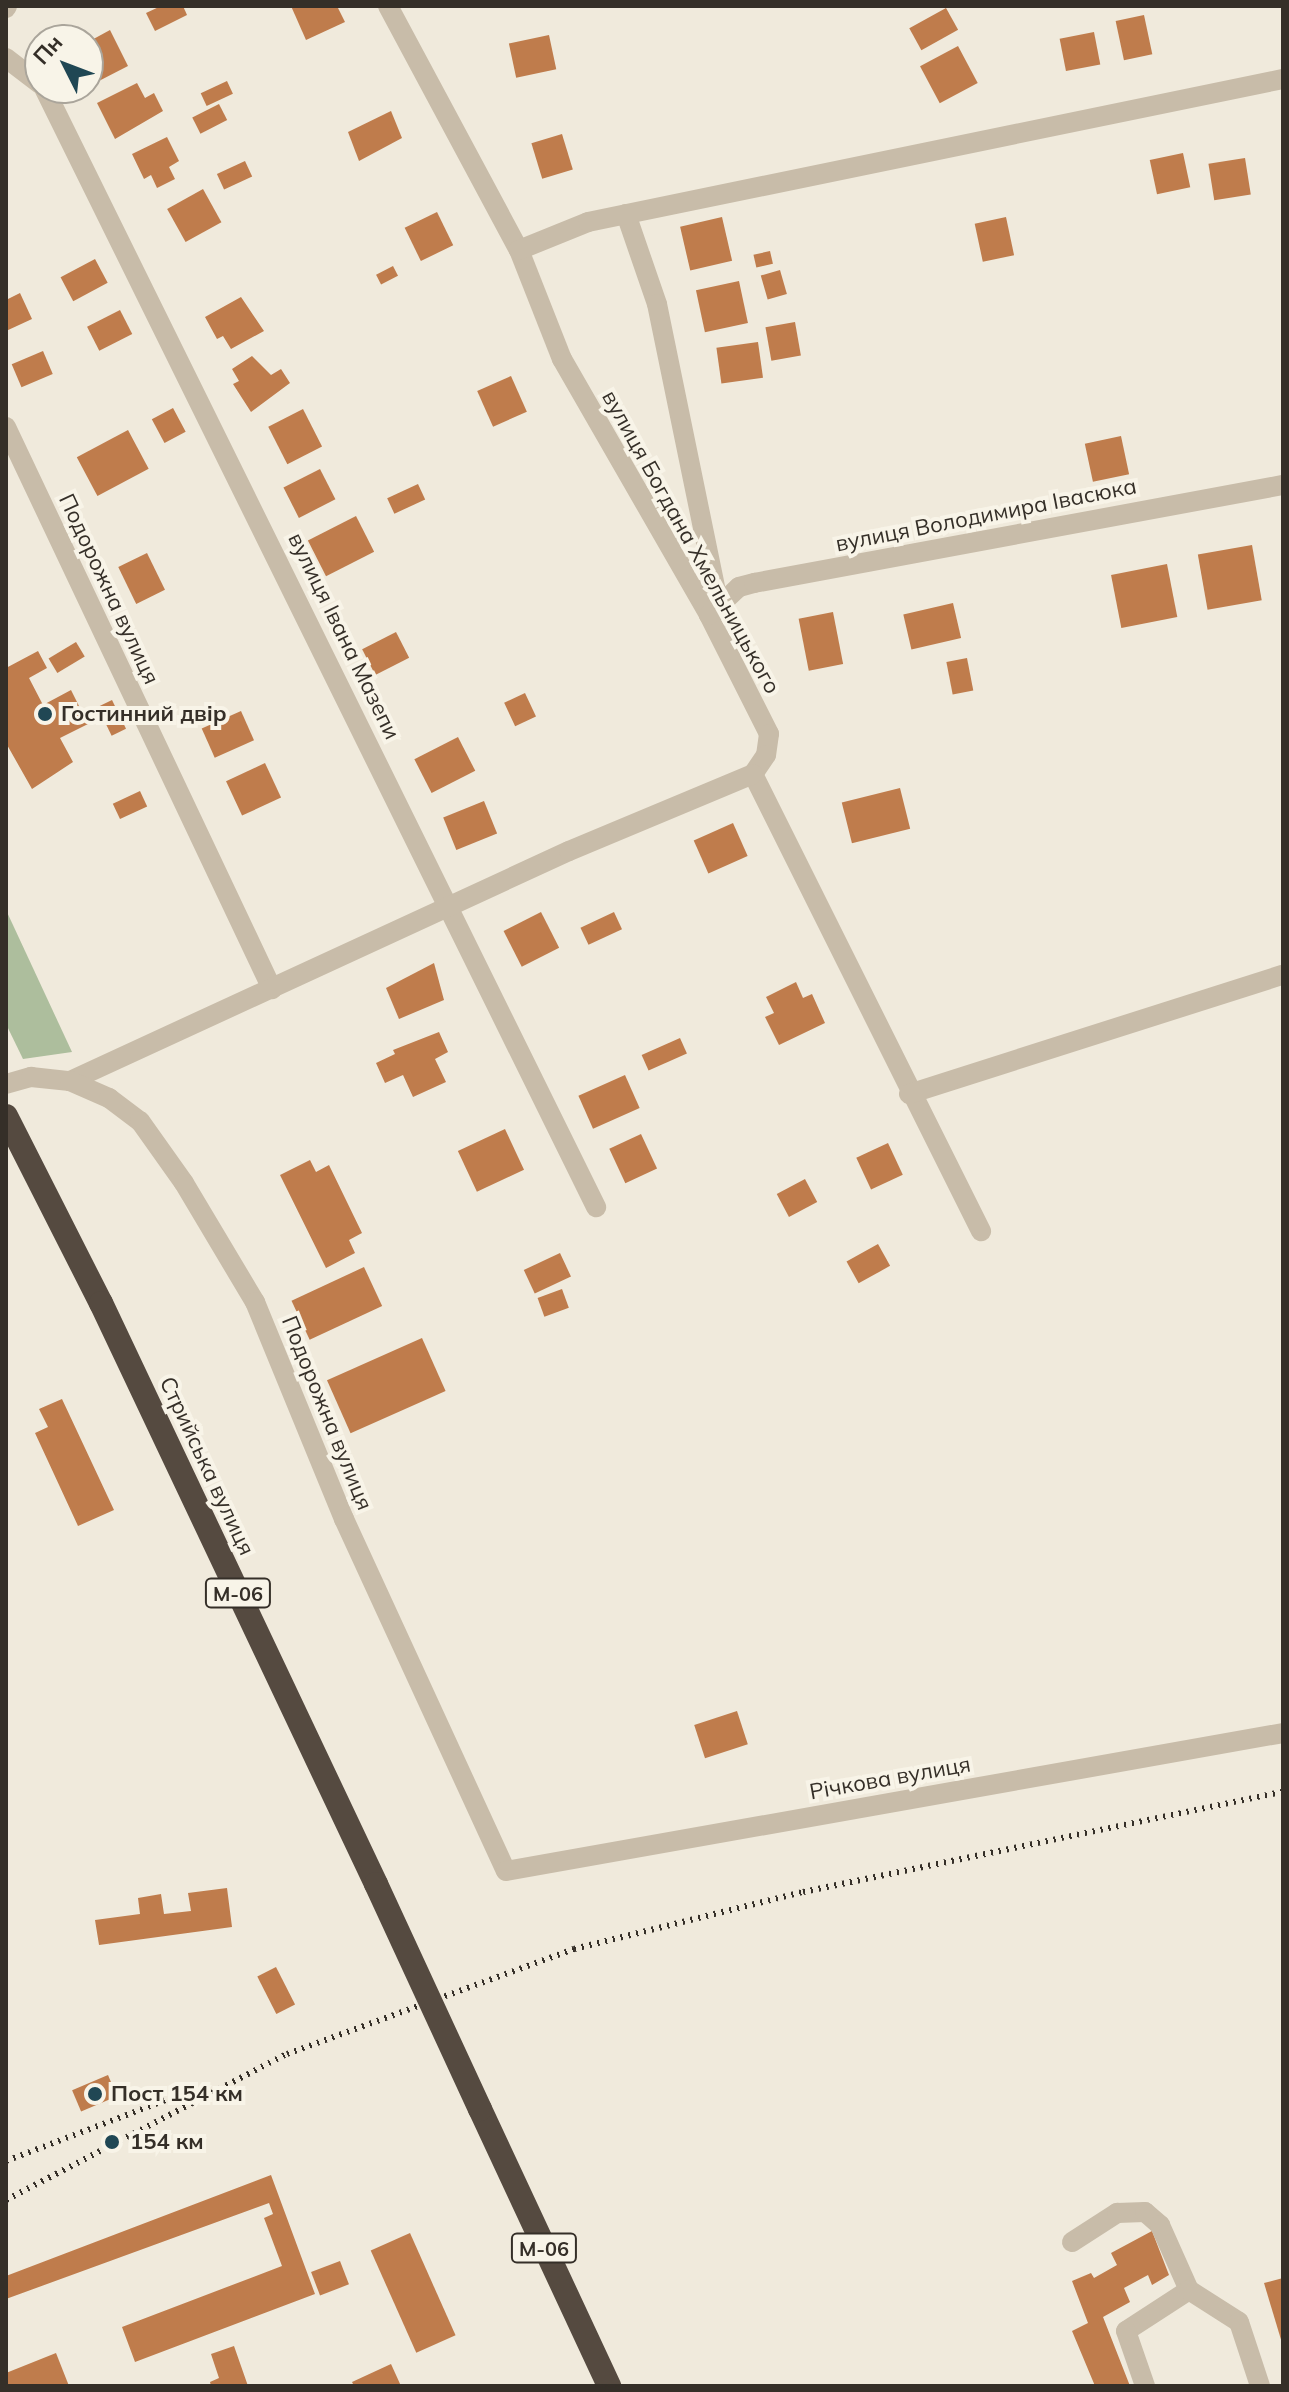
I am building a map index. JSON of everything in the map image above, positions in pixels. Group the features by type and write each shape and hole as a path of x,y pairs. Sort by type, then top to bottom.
{"highway":[{"name":"Стрийська вулиця","path":"6,1116 101,1303 609,2386"}],"street":[{"name":"вулиця Богдана Хмельницького","path":"388,6 519,250 562,359 714,610 769,734 766,755 753,774"},
{"name":"вулиця Івана Мазепи","path":"6,58 24,72"},
{"path":"519,250 588,222 1283,79"},
{"name":"вулиця Івана Мазепи","path":"51,104 451,906 596,1207"},
{"path":"626,214 657,304 714,610"},
{"name":"Подорожна вулиця","path":"6,427 272,989"},
{"name":"вулиця Володимира Івасюка","path":"714,610 739,587 754,583 1283,485"},
{"path":"70,1081 451,906 753,774 909,1094 981,1231"},
{"path":"909,1094 1283,975"},
{"name":"Подорожна вулиця","path":"6,1084 31,1077 70,1081 109,1098 140,1121 255,1302 344,1519 506,1871"},
{"name":"Річкова вулиця","path":"506,1871 1283,1733"},
{"path":"1072,2242 1117,2213 1145,2212 1160,2225 1189,2290 1239,2322 1260,2386"},
{"path":"1145,2386 1126,2331 1189,2290"}],"green space":[{"path":"6,910 72,1052 23,1059 6,1024"}],"building":[{"path":"161,6 183,6 187,15 155,31 146,13"},
{"path":"291,6 337,6 345,22 306,40"},
{"path":"946,8 958,30 921,50 909,28"},
{"path":"1144,15 1152,54 1124,60 1116,21"},
{"path":"110,30 128,66 104,78 104,33"},
{"path":"1094,32 1100,64 1066,71 1060,39"},
{"path":"549,35 556,69 516,78 509,44"},
{"path":"958,46 978,83 940,103 920,66"},
{"path":"227,81 233,94 207,106 201,93"},
{"path":"137,83 145,98 154,93 163,111 115,139 98,104 104,104 104,100"},
{"path":"219,104 227,120 200,134 192,118"},
{"path":"391,111 402,138 359,161 348,132"},
{"path":"562,134 573,169 542,179 531,143"},
{"path":"167,137 179,161 169,167 175,179 157,188 151,175 144,179 132,154"},
{"path":"1183,153 1190,187 1157,194 1150,160"},
{"path":"1245,158 1251,195 1214,200 1208,164"},
{"path":"245,161 252,176 224,190 217,174"},
{"path":"203,189 221,222 186,242 167,209"},
{"path":"437,212 453,245 421,261 405,228"},
{"path":"722,217 732,261 690,271 680,227"},
{"path":"1006,217 1014,255 983,262 975,224"},
{"path":"770,251 773,264 756,267 753,255"},
{"path":"95,259 108,283 73,301 61,277"},
{"path":"393,266 398,276 381,284 376,275"},
{"path":"780,270 787,294 768,300 761,276"},
{"path":"739,281 748,323 705,332 696,290"},
{"path":"20,293 32,319 6,331 6,300"},
{"path":"241,297 264,331 231,349 223,336 217,339 205,317"},
{"path":"120,310 132,334 99,351 87,327"},
{"path":"795,322 801,355 771,361 765,327"},
{"path":"758,342 763,378 721,383 716,348"},
{"path":"43,351 53,374 21,387 12,364"},
{"path":"252,356 271,375 281,369 290,383 251,412 233,384 239,381 232,369"},
{"path":"511,376 527,412 493,427 477,391"},
{"path":"173,408 186,432 164,443 152,419"},
{"path":"303,409 322,446 287,464 268,427"},
{"path":"128,430 149,469 97,496 77,457"},
{"path":"1121,436 1129,474 1093,482 1085,444"},
{"path":"320,469 335,499 299,518 283,488"},
{"path":"418,484 425,499 394,514 387,498"},
{"path":"356,516 374,552 326,576 308,541"},
{"path":"1252,545 1262,600 1208,610 1198,555"},
{"path":"147,553 165,590 136,604 118,567"},
{"path":"1167,564 1177,617 1121,628 1111,575"},
{"path":"953,603 961,638 911,650 903,614"},
{"path":"833,612 843,664 809,671 799,619"},
{"path":"396,632 409,658 375,675 362,649"},
{"path":"76,642 85,657 57,673 49,658"},
{"name":"Гостинний двір","path":"38,651 47,668 29,678 43,705 71,690 88,724 60,738 73,762 32,789 6,743 6,668"},
{"path":"967,658 973,690 953,694 946,662"},
{"path":"525,693 536,717 515,726 504,703"},
{"path":"112,700 126,729 112,736 98,707"},
{"path":"241,711 254,740 215,758 202,728"},
{"path":"458,737 475,771 432,793 414,759"},
{"path":"265,763 281,797 242,816 226,781"},
{"path":"900,788 910,829 852,843 842,803"},
{"path":"140,791 147,806 120,819 113,804"},
{"path":"484,801 497,833 456,850 443,817"},
{"path":"733,823 748,856 708,873 694,840"},
{"path":"541,912 559,948 522,967 504,931"},
{"path":"614,912 622,929 588,945 580,928"},
{"path":"434,963 444,1000 399,1019 386,988"},
{"path":"796,982 803,998 812,994 825,1023 779,1045 765,1017 774,1013 766,997"},
{"path":"439,1032 448,1052 435,1059 446,1082 413,1097 403,1075 385,1083 376,1063 395,1054 393,1050"},
{"path":"680,1038 687,1054 649,1071 642,1055"},
{"path":"625,1075 640,1108 593,1129 578,1096"},
{"path":"505,1129 524,1170 477,1192 458,1151"},
{"path":"641,1134 657,1168 625,1183 609,1149"},
{"path":"888,1143 903,1175 871,1190 856,1158"},
{"path":"310,1160 316,1172 329,1165 362,1233 349,1240 355,1253 326,1268 280,1175"},
{"path":"805,1179 817,1202 789,1217 777,1194"},
{"path":"878,1244 890,1266 859,1283 847,1261"},
{"path":"560,1253 571,1277 535,1293 524,1270"},
{"path":"364,1267 382,1306 310,1340 291,1301"},
{"path":"562,1289 569,1308 544,1317 538,1298"},
{"path":"422,1338 446,1391 351,1433 327,1380"},
{"path":"62,1399 114,1510 78,1526 35,1433 48,1427 39,1409"},
{"path":"737,1711 748,1744 705,1758 694,1725"},
{"path":"227,1888 232,1927 99,1945 95,1920 140,1914 138,1898 161,1894 164,1914 191,1911 188,1893"},
{"path":"276,1967 295,2004 276,2014 257,1977"},
{"name":"Пост 154 км","path":"108,2075 117,2096 81,2111 72,2090"},
{"path":"271,2175 315,2294 135,2362 122,2327 282,2266 264,2218 273,2214 269,2203 6,2299 6,2276"},
{"path":"1152,2231 1169,2275 1152,2285 1148,2275 1124,2288 1130,2302 1103,2317 1130,2386 1095,2386 1072,2331 1088,2323 1072,2281 1091,2273 1094,2278 1117,2265 1111,2253"},
{"path":"410,2233 456,2335 416,2353 371,2250"},
{"path":"340,2261 349,2284 320,2295 311,2272"},
{"path":"1283,2278 1283,2343 1282,2343 1264,2283"},
{"path":"234,2346 248,2386 211,2386 210,2382 219,2378 211,2354"},
{"path":"56,2353 69,2386 6,2386 6,2373"},
{"path":"391,2364 401,2386 354,2386 352,2382"}],"railway":[{"path":"6,2200 287,2054 574,1949 803,1892 1283,1792"},
{"path":"6,2161 197,2088"}],"place":[{"name":"Гостинний двір","path":"45,714"},
{"name":"Пост 154 км","path":"95,2094"},
{"name":"154 км","path":"112,2142"}]}
